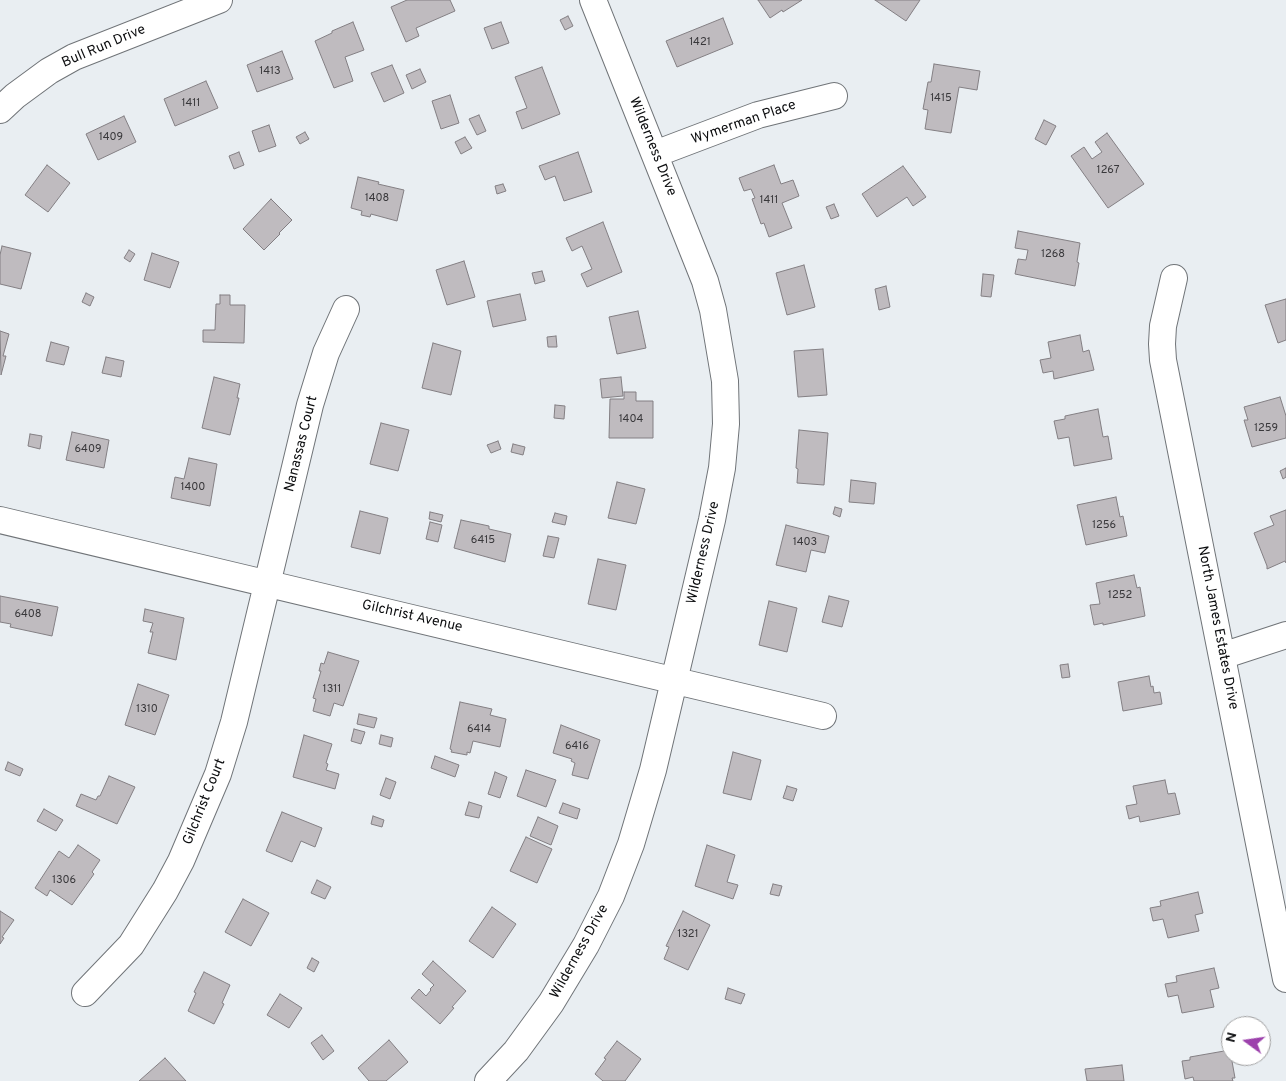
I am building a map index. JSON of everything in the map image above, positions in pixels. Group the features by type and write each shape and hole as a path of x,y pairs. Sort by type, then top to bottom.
{"street":[{"name":"Bull Run Drive","path":"0,110 28,86 74,57 219,0"},
{"name":"Wilderness Drive","path":"488,1081 516,1051 551,1003 586,946 611,896 631,844 653,770 675,680 722,468 726,424 725,381 719,337 705,281 593,0"},
{"name":"Wymerman Place","path":"655,154 758,115 834,96"},
{"name":"North James Estates Drive","path":"1174,278 1163,326 1162,360 1286,979"},
{"name":"Nanassas Court","path":"268,583 310,405 326,353 346,309"},
{"name":"Gilchrist Avenue","path":"0,520 823,716"},
{"name":"Gilchrist Court","path":"85,993 131,945 165,891 189,843 218,774 234,722 268,583"},
{"path":"1222,656 1286,635"}],"building":[{"path":"407,0 450,0 455,11 416,28 419,36 406,42 391,7"},
{"path":"758,0 802,0 770,18"},
{"path":"875,0 920,0 906,21"},
{"path":"568,16 573,26 565,30 560,20"},
{"path":"723,18 733,44 677,67 666,41"},
{"path":"353,22 364,50 345,57 353,81 334,88 315,41"},
{"path":"501,22 509,43 492,49 484,28"},
{"path":"282,51 293,79 257,92 247,65"},
{"path":"934,64 980,71 977,90 959,87 951,133 925,129 928,110 923,109 928,82 931,82"},
{"path":"392,65 404,93 384,102 371,73"},
{"path":"542,67 560,114 522,129 516,112 527,108 515,77"},
{"path":"420,69 426,82 412,89 406,75"},
{"path":"206,81 218,108 175,126 164,99"},
{"path":"450,95 459,123 441,129 432,101"},
{"path":"479,115 486,131 477,135 469,119"},
{"path":"124,116 136,142 98,160 86,134"},
{"path":"1044,120 1056,126 1046,145 1035,139"},
{"path":"269,125 276,146 259,152 252,131"},
{"path":"305,132 309,139 300,144 296,137"},
{"path":"1107,133 1144,184 1108,208 1071,156 1084,147 1092,159 1102,152 1095,142"},
{"path":"465,137 472,148 461,154 455,142"},
{"path":"239,152 244,165 234,169 229,156"},
{"path":"578,152 592,192 564,201 555,176 545,180 539,166"},
{"path":"47,165 70,183 48,212 25,195"},
{"path":"774,165 781,184 793,180 799,196 782,203 792,228 769,237 764,223 761,224 752,199 755,198 751,189 744,191 739,178"},
{"path":"903,166 926,197 913,206 907,197 877,217 862,194"},
{"path":"358,177 404,190 397,221 371,214 370,217 361,215 362,211 351,208"},
{"path":"503,184 506,191 497,194 495,186"},
{"path":"271,199 292,220 264,250 243,229"},
{"path":"834,204 839,216 831,219 826,207"},
{"path":"603,222 622,272 587,287 581,274 592,269 582,246 572,251 566,238"},
{"path":"1018,231 1080,243 1075,286 1015,274 1018,259 1026,260 1028,250 1015,248"},
{"path":"2,246 31,253 21,289 0,284 0,255"},
{"path":"129,250 135,254 130,262 124,258"},
{"path":"152,253 179,262 170,288 144,280"},
{"path":"464,261 475,297 447,305 436,270"},
{"path":"804,265 815,307 787,315 776,273"},
{"path":"542,271 545,281 535,284 532,273"},
{"path":"983,274 994,275 991,297 981,296"},
{"path":"886,286 890,307 879,310 875,289"},
{"path":"86,293 94,297 90,306 82,302"},
{"path":"520,294 526,320 493,327 487,301"},
{"path":"220,295 230,295 230,305 245,305 244,343 203,342 203,330 215,330 216,304 220,304"},
{"path":"1286,299 1286,340 1278,343 1265,305"},
{"path":"638,311 646,348 617,354 609,317"},
{"path":"0,331 9,334 3,356 6,356 1,375"},
{"path":"1080,335 1083,352 1089,350 1094,370 1054,379 1053,371 1043,373 1040,360 1051,358 1048,342"},
{"path":"556,336 557,347 548,347 547,337"},
{"path":"51,342 69,347 64,365 46,361"},
{"path":"433,343 461,351 451,395 422,388"},
{"path":"823,349 827,395 798,397 794,351"},
{"path":"106,357 124,361 121,377 102,373"},
{"path":"214,377 240,384 237,398 239,398 230,435 202,428"},
{"path":"621,377 623,396 602,398 600,379"},
{"path":"624,392 636,392 636,401 653,401 653,438 609,438 610,399 624,399"},
{"path":"1280,397 1286,416 1286,438 1252,447 1244,420 1248,420 1244,407"},
{"path":"555,405 565,406 564,419 554,418"},
{"path":"1098,409 1103,437 1108,436 1112,459 1074,466 1069,437 1058,439 1054,421 1065,419 1065,416"},
{"path":"381,423 409,430 398,471 370,464"},
{"path":"799,430 828,433 824,485 797,483 798,469 796,468"},
{"path":"72,432 109,440 104,468 66,460"},
{"path":"30,434 42,436 40,449 28,446"},
{"path":"498,441 501,449 491,453 487,445"},
{"path":"513,444 525,447 523,455 511,452"},
{"path":"189,458 217,464 210,506 171,498 175,477 184,479"},
{"path":"1286,468 1286,477 1283,479 1280,471"},
{"path":"851,480 876,483 874,504 849,502"},
{"path":"617,482 645,489 636,524 608,518"},
{"path":"1116,497 1120,517 1123,516 1127,536 1086,545 1077,505"},
{"path":"835,507 842,509 840,517 833,514"},
{"path":"1286,510 1286,563 1285,561 1267,569 1254,533 1274,525 1270,516"},
{"path":"360,511 388,518 380,554 351,547"},
{"path":"430,512 443,515 441,522 429,519"},
{"path":"555,513 567,516 565,525 552,522"},
{"path":"461,520 489,526 489,529 511,534 505,562 454,548"},
{"path":"430,522 442,525 438,542 426,539"},
{"path":"786,525 829,536 825,553 811,550 806,572 776,565"},
{"path":"548,536 559,538 554,558 543,556"},
{"path":"598,559 626,565 616,610 588,604"},
{"path":"1134,575 1137,588 1140,587 1145,616 1103,625 1103,623 1094,625 1090,605 1100,604 1096,583"},
{"path":"0,596 58,607 52,636 10,627 11,624 0,622"},
{"path":"829,596 849,601 842,627 822,622"},
{"path":"769,601 797,608 787,652 759,645"},
{"path":"145,609 184,618 176,660 148,653 153,623 143,621"},
{"path":"328,652 359,661 343,706 334,703 330,716 313,711 316,699 313,698 321,671 319,671 321,663 324,664"},
{"path":"1068,664 1070,677 1062,678 1060,665"},
{"path":"1149,676 1154,693 1160,692 1162,704 1123,711 1118,682"},
{"path":"138,684 169,695 155,735 125,725"},
{"path":"460,702 492,709 490,715 506,719 500,747 473,741 470,753 467,752 467,755 451,752 452,750 450,749"},
{"path":"359,714 377,718 374,728 357,724"},
{"path":"561,725 600,740 588,779 572,775 575,763 571,761 572,759 553,753"},
{"path":"354,729 365,732 361,744 351,741"},
{"path":"304,735 332,744 326,763 328,764 326,770 339,774 335,789 293,777"},
{"path":"381,735 393,738 391,747 379,744"},
{"path":"733,752 761,760 751,800 723,793"},
{"path":"435,756 459,765 455,777 431,768"},
{"path":"8,762 23,769 20,776 5,770"},
{"path":"526,770 556,780 546,807 517,796"},
{"path":"495,772 507,777 500,798 488,794"},
{"path":"109,776 135,787 117,824 76,806 81,794 96,800 100,796"},
{"path":"386,778 396,782 390,799 380,795"},
{"path":"1165,780 1168,794 1175,793 1180,814 1140,822 1139,816 1129,819 1126,806 1137,804 1133,786"},
{"path":"787,786 797,789 793,801 783,798"},
{"path":"469,802 482,806 479,818 465,815"},
{"path":"563,803 580,809 577,819 559,813"},
{"path":"44,809 63,820 56,831 37,821"},
{"path":"282,812 322,828 315,847 301,841 292,862 266,851"},
{"path":"373,816 384,820 382,827 371,824"},
{"path":"538,817 558,826 551,845 530,836"},
{"path":"526,837 552,849 537,883 510,871"},
{"path":"78,845 100,860 92,872 94,874 72,905 50,890 47,896 35,888 59,851 69,858"},
{"path":"707,845 735,855 727,882 738,885 733,899 695,886"},
{"path":"317,880 331,887 325,899 311,893"},
{"path":"773,884 782,886 779,896 770,894"},
{"path":"1198,892 1203,913 1195,915 1199,931 1168,938 1163,919 1153,921 1150,908 1161,906 1160,901"},
{"path":"243,899 269,913 251,946 225,932"},
{"path":"492,907 516,924 493,958 469,941"},
{"path":"0,911 14,920 2,937 4,938 0,944"},
{"path":"683,911 710,925 688,970 664,959 669,947 666,946"},
{"path":"312,958 319,962 314,972 307,968"},
{"path":"433,961 466,991 440,1024 411,998 419,989 426,996 434,985 422,974"},
{"path":"1214,968 1219,988 1210,990 1214,1007 1182,1013 1178,995 1168,997 1165,984 1177,982 1176,976"},
{"path":"204,972 230,985 222,1003 224,1004 214,1024 188,1011 196,993 194,992"},
{"path":"728,988 745,994 741,1004 725,999"},
{"path":"280,994 302,1008 289,1028 267,1015"},
{"path":"322,1035 334,1051 323,1060 311,1043"},
{"path":"389,1040 408,1062 386,1081 369,1081 358,1068"},
{"path":"617,1041 641,1059 625,1081 603,1081 595,1074"},
{"path":"1221,1052 1221,1066 1233,1066 1235,1078 1232,1078 1233,1081 1194,1081 1193,1077 1185,1079 1182,1061 1190,1060 1190,1057"},
{"path":"165,1058 186,1081 139,1081"},
{"path":"1122,1065 1124,1081 1087,1081 1085,1069"}]}
